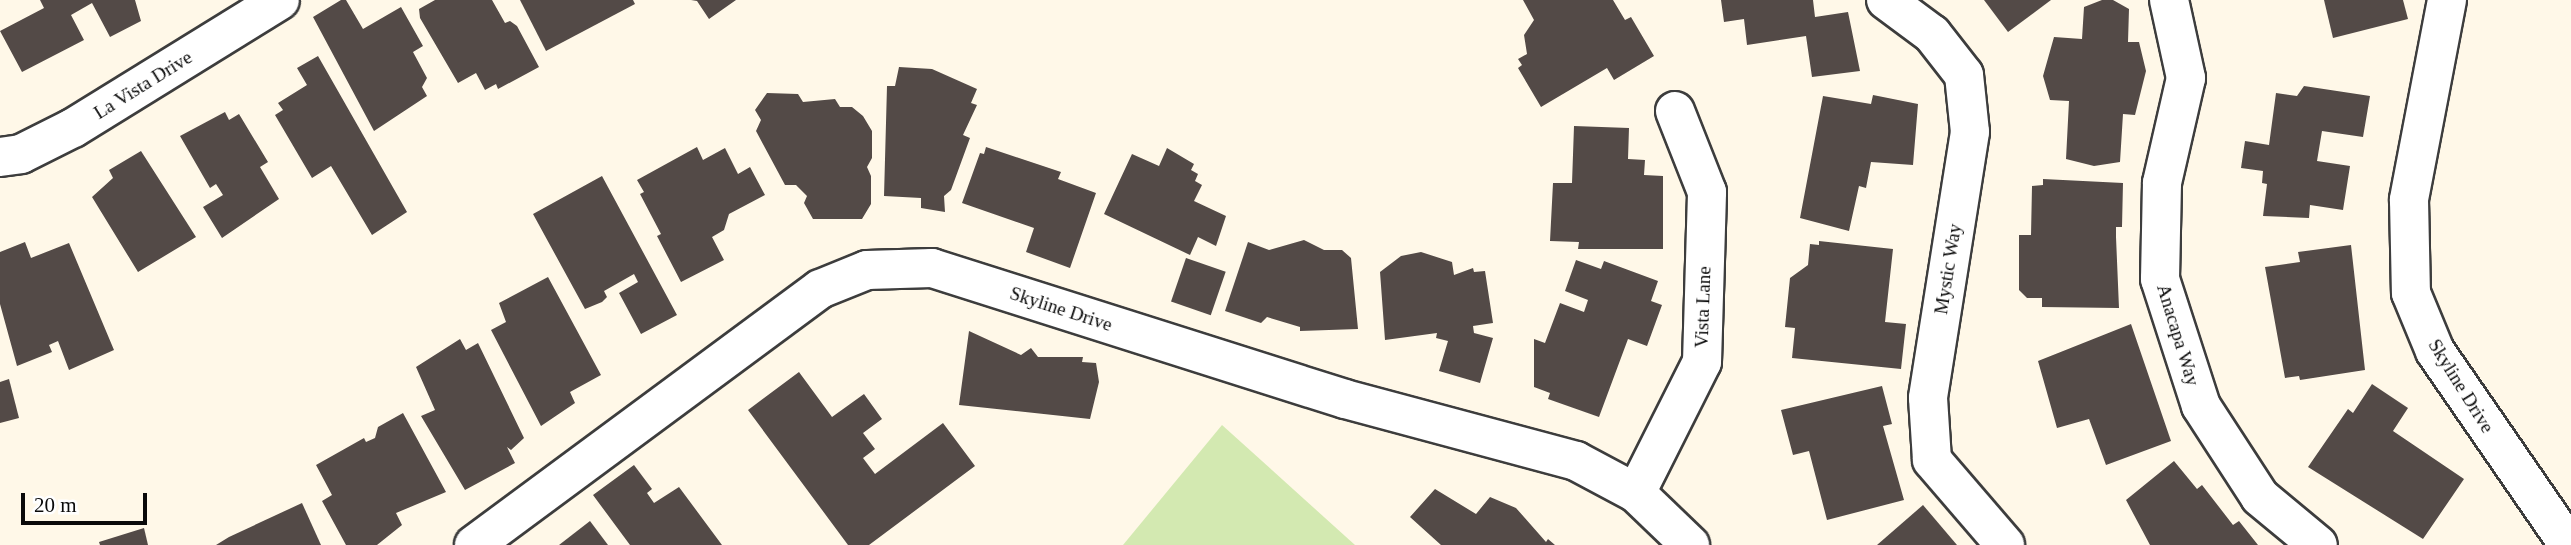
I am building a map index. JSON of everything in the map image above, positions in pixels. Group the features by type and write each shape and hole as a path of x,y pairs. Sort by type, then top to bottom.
{"street":[{"name":"La Vista Drive","path":"0,157 21,154 73,128 281,0"},
{"name":"Mystic Way","path":"1886,0 1932,34 1964,75 1970,132 1928,398 1932,460 2005,545"},
{"name":"Anacapa Way","path":"2169,0 2186,78 2162,183 2160,279 2201,406 2260,497 2318,545"},
{"name":"Skyline Drive","path":"2447,0 2409,200 2411,293 2435,351 2569,545"},
{"name":"Vista Lane","path":"1636,493 1702,362 1707,192 1675,111"},
{"name":"Skyline Drive","path":"474,545 820,289 867,270 932,268 1345,399 1576,461 1636,493 1690,545"}],"green space":[{"path":"1222,425 1355,545 1123,545"}],"building":[{"path":"40,0 135,0 141,21 110,37 92,3 71,15 84,40 22,72 0,31 44,8"},
{"path":"341,0 346,0 363,29 401,7 423,46 413,52 427,78 422,87 427,96 374,131 313,17"},
{"path":"435,0 492,0 505,23 510,21 517,26 539,67 498,89 496,84 485,90 476,73 458,83 420,18 419,9"},
{"path":"520,0 633,0 635,4 546,51"},
{"path":"691,0 736,0 709,19 697,1"},
{"path":"1523,0 1613,0 1625,20 1631,17 1654,56 1614,80 1607,68 1541,107 1518,68 1522,65 1518,59 1527,54 1524,35 1534,20"},
{"path":"1721,0 1813,0 1815,17 1848,12 1860,71 1812,77 1806,36 1747,45 1744,19 1724,22"},
{"path":"1984,0 2051,0 2008,32"},
{"path":"2102,0 2113,0 2129,9 2128,42 2139,42 2146,71 2135,115 2123,114 2120,162 2094,166 2066,159 2069,101 2050,100 2043,76 2054,37 2082,39 2084,7"},
{"path":"2324,0 2403,0 2408,19 2333,38"},
{"path":"318,56 407,212 372,235 331,166 312,178 275,115 283,110 278,103 307,85 297,68"},
{"path":"899,67 932,69 977,89 971,103 977,105 963,135 970,138 951,190 944,196 945,212 921,208 921,198 884,196 887,86 895,86"},
{"path":"2304,86 2370,96 2363,137 2322,131 2317,161 2350,166 2343,210 2310,205 2309,218 2263,216 2267,184 2262,183 2263,171 2241,168 2245,141 2269,145 2276,93 2297,96"},
{"path":"767,93 798,94 803,102 835,99 840,107 852,107 863,116 872,131 872,158 867,167 871,176 871,204 862,219 813,219 804,203 807,196 796,185 785,185 756,131 761,120 755,110"},
{"path":"1873,95 1918,104 1913,165 1871,162 1866,188 1859,186 1849,231 1800,218 1823,96 1871,104"},
{"path":"225,112 229,120 239,114 268,162 260,167 279,199 222,238 203,207 223,195 216,184 210,188 180,136"},
{"path":"1574,126 1629,128 1628,159 1645,160 1644,175 1663,176 1663,249 1578,249 1579,242 1550,241 1553,183 1572,183"},
{"path":"697,147 703,160 725,148 738,174 750,167 765,195 729,214 724,230 712,237 724,260 681,282 657,236 661,234 640,194 644,192 637,180"},
{"path":"986,147 1061,172 1058,179 1096,193 1070,268 1026,252 1034,228 962,203 980,153 984,154"},
{"path":"1167,148 1194,164 1191,170 1198,174 1195,181 1202,185 1194,201 1226,216 1216,246 1198,237 1190,255 1104,214 1132,154 1159,166"},
{"path":"141,151 196,237 138,272 92,197 113,178 109,170"},
{"path":"602,176 677,315 641,334 619,293 638,282 634,274 604,291 607,297 602,302 585,309 533,214"},
{"path":"2043,179 2123,183 2122,227 2116,227 2119,308 2042,307 2042,298 2027,298 2019,290 2019,235 2031,235 2032,186 2043,185"},
{"path":"1304,240 1324,250 1342,250 1351,258 1358,329 1300,331 1300,327 1267,317 1261,323 1225,311 1248,242 1269,250"},
{"path":"1819,241 1893,249 1885,322 1906,324 1901,369 1792,358 1795,328 1785,327 1790,278 1808,265 1810,244 1819,245"},
{"path":"25,242 31,258 69,243 114,350 69,370 58,341 49,345 52,352 17,366 0,304 0,252"},
{"path":"2351,245 2365,370 2300,380 2299,376 2285,378 2265,267 2300,262 2298,252"},
{"path":"1421,252 1452,262 1454,275 1473,268 1474,272 1485,271 1493,323 1473,326 1474,333 1493,338 1480,383 1439,371 1448,341 1436,338 1437,333 1385,340 1380,272 1401,256"},
{"path":"1186,258 1226,272 1211,315 1171,301"},
{"path":"1576,260 1601,269 1604,261 1658,281 1651,301 1662,305 1647,346 1628,339 1599,417 1548,399 1550,393 1534,387 1534,339 1545,343 1560,303 1584,312 1588,300 1565,291"},
{"path":"548,277 601,375 570,392 575,403 541,426 491,330 506,322 499,303"},
{"path":"2131,324 2171,441 2106,465 2089,419 2057,428 2038,361"},
{"path":"969,331 1021,355 1031,348 1038,357 1083,357 1082,362 1096,363 1099,382 1090,419 959,405"},
{"path":"460,339 466,350 478,343 524,438 511,450 507,447 515,463 465,490 421,416 435,410 416,367"},
{"path":"799,372 832,417 864,394 882,419 863,433 875,449 863,458 875,474 943,423 975,466 869,545 848,545 748,410"},
{"path":"9,379 19,418 0,423 0,382"},
{"path":"2372,384 2408,408 2393,431 2464,479 2423,539 2308,467 2348,409 2353,413"},
{"path":"1882,386 1892,424 1883,426 1904,500 1827,520 1809,451 1793,455 1781,410"},
{"path":"403,413 446,492 396,513 402,525 377,545 346,545 322,501 332,495 316,465 364,438 366,442 375,438 378,427"},
{"path":"2174,461 2197,489 2202,485 2233,525 2239,521 2258,545 2150,545 2126,500"},
{"path":"634,465 652,489 647,493 654,503 679,487 722,545 630,545 593,495"},
{"path":"1435,489 1476,514 1490,497 1516,508 1546,542 1548,539 1555,545 1441,545 1410,517"},
{"path":"302,503 321,545 216,545 229,537"},
{"path":"1923,505 1957,545 1877,545"},
{"path":"590,521 608,545 559,545"},
{"path":"144,528 148,545 100,545 99,542"}]}
